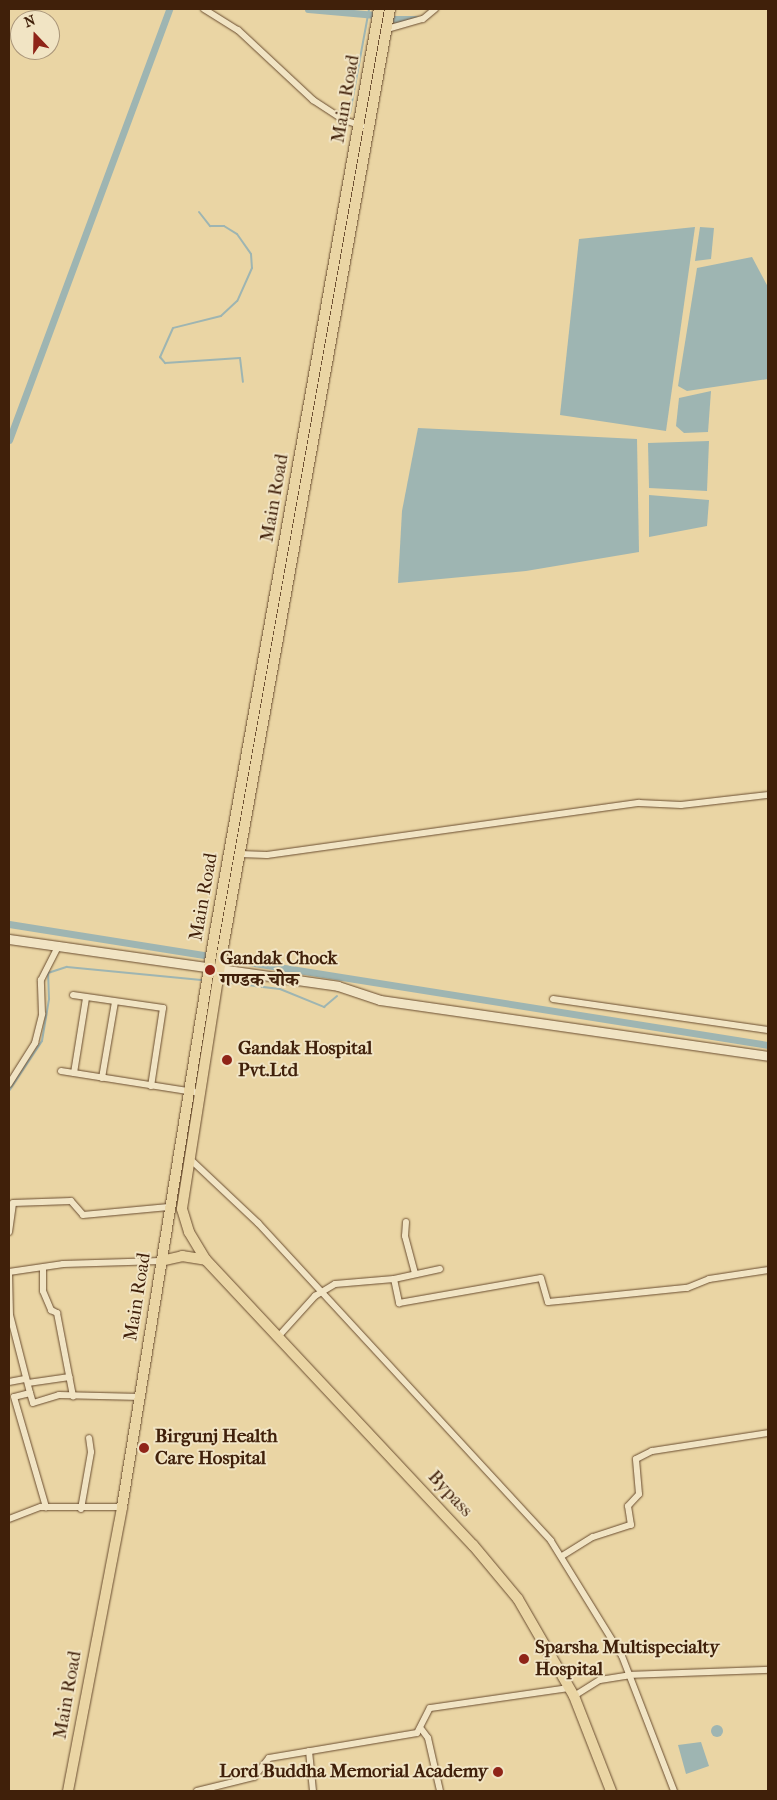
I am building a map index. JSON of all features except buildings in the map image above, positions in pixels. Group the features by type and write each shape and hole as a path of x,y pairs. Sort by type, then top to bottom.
{"main road":[{"name":"Main Road","path":"185,1177 200,1093 217,952 302,444 379,9"},
{"name":"Main Road","path":"217,952 240,854 390,9"},
{"path":"302,444 314,445"},
{"path":"9,940 338,986 380,1000 768,1056"},
{"name":"Main Road","path":"68,1791 141,1397 188,1092 215,970"},
{"name":"Bypass","path":"185,1177 184,1220 206,1260 492,1568 546,1644 571,1692 611,1791"},
{"path":"162,1261 182,1256 206,1260"}],"street":[{"path":"204,9 238,30 313,100 358,126 369,127"},
{"path":"387,29 423,19 435,9"},
{"path":"240,854 267,855 639,803 681,805 768,795"},
{"path":"9,1084 35,1043 42,1014 41,980 58,947"},
{"path":"73,995 163,1008 151,1086"},
{"path":"74,1073 86,998"},
{"path":"553,1000 768,1030"},
{"path":"102,1078 115,1002"},
{"path":"61,1071 200,1093"},
{"path":"189,1158 258,1224 321,1294 466,1446 562,1556 630,1675 674,1791"},
{"path":"9,1232 13,1203 71,1200 83,1215 169,1206"},
{"path":"406,1222 405,1236 415,1274"},
{"path":"141,1397 56,1395 34,1403 26,1381 16,1333 10,1315 9,1272 162,1261"},
{"path":"42,1269 43,1291 50,1310 57,1313 73,1396"},
{"path":"277,1338 321,1294 335,1284 394,1279 440,1269"},
{"path":"394,1279 399,1303 541,1278 548,1302 687,1288 709,1279 768,1270"},
{"path":"9,1334 16,1333"},
{"path":"9,1382 70,1377"},
{"path":"30,1393 14,1397 46,1507"},
{"path":"562,1556 593,1537 631,1525 628,1506 639,1494 636,1459 652,1452 768,1432"},
{"path":"81,1508 91,1452 89,1438"},
{"path":"9,1519 46,1507 122,1507"},
{"path":"422,1730 430,1708 571,1692 600,1680 630,1675 768,1670"},
{"path":"197,1791 254,1778 269,1758 422,1730"},
{"path":"422,1730 428,1738 440,1791"},
{"path":"309,1751 313,1791"}],"water":[{"path":"695,227 666,431 560,415 579,239"},
{"path":"700,227 714,228 711,259 695,261"},
{"path":"752,257 768,287 768,379 687,391 678,386 697,268"},
{"path":"711,391 708,432 684,433 676,426 679,398"},
{"path":"418,428 637,439 639,552 526,571 398,583 402,511"},
{"path":"709,441 707,491 649,488 648,443"},
{"path":"649,495 709,500 707,526 649,537"},
{"path":"715,1725 719,1725 723,1731 719,1737 715,1737 711,1733 711,1729"},
{"path":"701,1742 709,1766 686,1774 678,1745"}],"waterway":[{"path":"9,440 169,9"},
{"path":"308,9 376,15"},
{"path":"350,113 369,9"},
{"path":"392,19 415,19"},
{"path":"199,212 210,226 224,226 237,234 251,254 252,268 237,301 221,316 173,328 160,357 165,363 240,358 243,382"},
{"path":"9,924 768,1045"},
{"path":"9,1091 42,1041 49,999 48,973 67,967 201,980"},
{"path":"222,982 280,989 324,1007 337,996"}],"place":[{"name":"Gandak Chock गण्डक चोक","path":"210,970"},
{"name":"Gandak Hospital Pvt.Ltd","path":"227,1060"},
{"name":"Birgunj Health Care Hospital","path":"144,1448"},
{"name":"Sparsha Multispecialty Hospital","path":"524,1659"},
{"name":"Lord Buddha Memorial Academy","path":"498,1772"}]}
